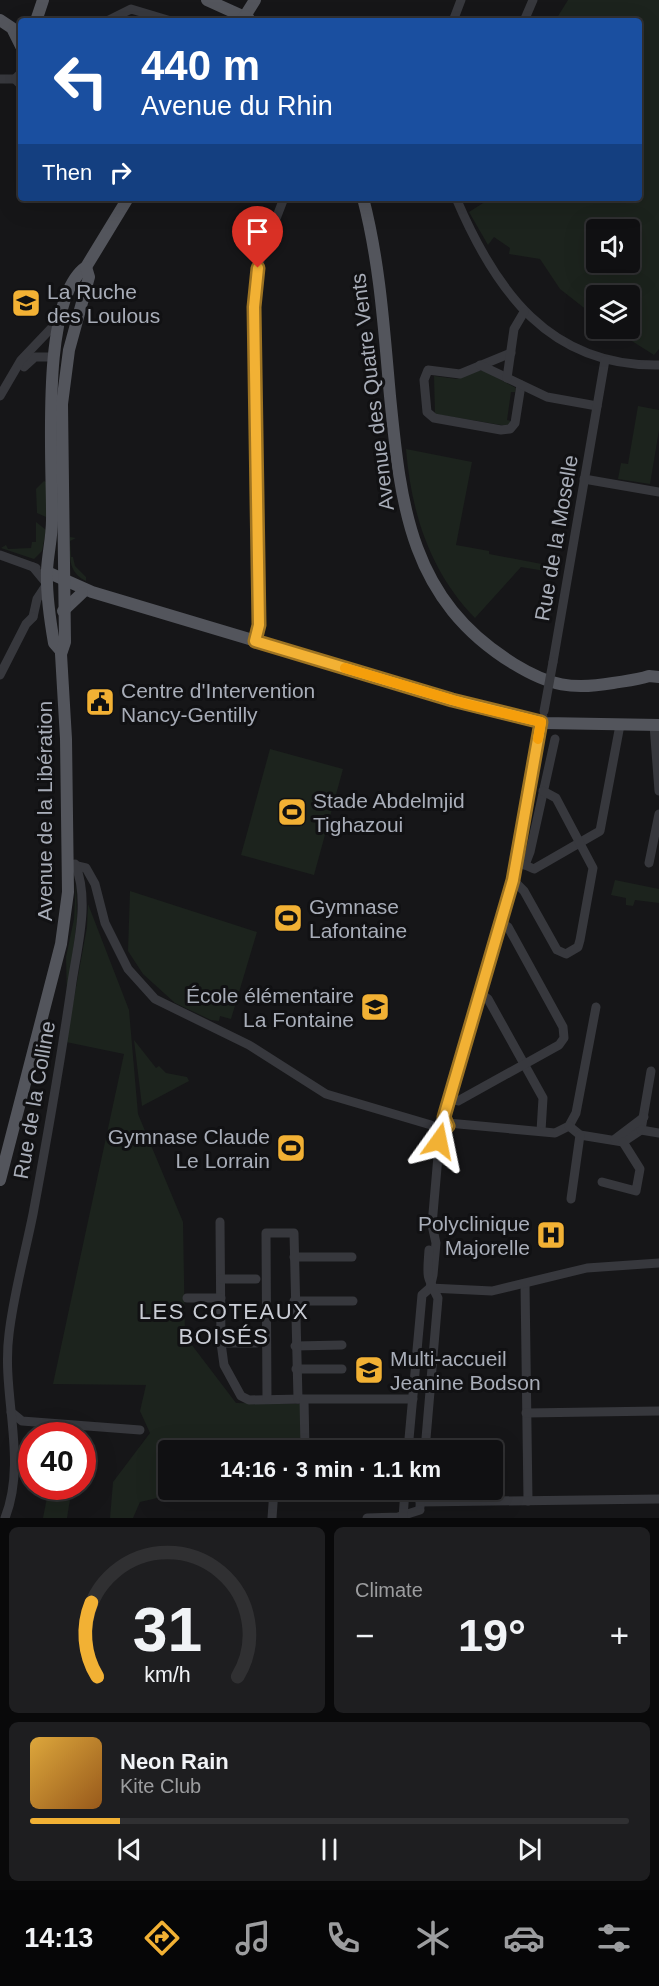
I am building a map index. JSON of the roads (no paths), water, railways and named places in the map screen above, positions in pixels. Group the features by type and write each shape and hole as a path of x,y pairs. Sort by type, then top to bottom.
{"main road":[{"path":"37,18 43,0"},
{"path":"207,0 243,18"},
{"path":"222,0 244,18"},
{"path":"248,18 254,2"},
{"path":"0,20 12,28 18,40"},
{"name":"Avenue de la Libération","path":"61,651 54,643 47,578 52,520 49,361 60,319 78,272 86,267 126,201"},
{"name":"Avenue des Quatre Vents","path":"364,201 379,276 402,501 414,542 430,578 453,611 480,639 532,674 561,686 579,688 649,676 659,677"},
{"name":"Avenue de la Libération","path":"0,1180 61,944 74,868 61,651 65,642 61,440 64,378 73,334 89,277 86,267"},
{"path":"64,378 58,377 49,361 62,350 73,334"},
{"path":"47,578 63,577 87,593"},
{"path":"47,578 63,593 87,593 452,700 543,717 621,725 657,724"},
{"path":"50,621 87,593"},
{"name":"Avenue des Quatre Vents","path":"640,679 659,685"}],"street":[{"path":"455,18 461,0"},
{"path":"525,18 533,0"},
{"path":"112,18 133,9 162,18"},
{"path":"0,79 18,77"},
{"path":"255,641 259,625 254,303 264,249 283,201"},
{"path":"458,201 500,281 524,312 563,342 605,360 659,365"},
{"path":"507,378 514,329 524,312"},
{"path":"0,398 21,360 60,319"},
{"path":"511,353 460,374 428,370 424,380 427,412 431,417 444,420 501,430 512,428 521,385"},
{"path":"0,398 5,396 31,358 49,361"},
{"name":"Rue de la Moselle","path":"520,865 543,717 605,360"},
{"path":"480,365 547,397 597,406"},
{"path":"584,479 659,491"},
{"path":"0,555 33,567 47,578 37,598 33,617 26,624 0,675"},
{"path":"33,617 50,621"},
{"path":"657,724 659,791"},
{"path":"520,865 534,869 596,835 602,826 621,725"},
{"path":"555,739 543,791 520,865 513,880 450,1099 446,1120 445,1131 440,1133 433,1131 431,1125 435,1117 446,1120 555,1133 569,1126 576,1113 597,1007"},
{"path":"513,880 524,891 557,950 566,954 574,951 580,940 593,872 556,798 543,791"},
{"path":"653,858 659,814"},
{"path":"74,868 86,868 105,922 128,969 155,999 249,1045 326,1094 431,1125"},
{"name":"Rue de la Colline","path":"5,1518 15,1482 7,1371 8,1336 20,1264 33,1210 68,1008 80,923 74,868"},
{"path":"450,1099 458,1101 559,1045 564,1038 565,1031 508,927 501,923"},
{"path":"481,994 488,999 544,1104 542,1131"},
{"path":"641,1130 651,1071"},
{"path":"619,1140 644,1117"},
{"path":"569,1126 580,1135 619,1140 641,1130 659,1133"},
{"path":"409,1440 422,1295 430,1288 436,1244 433,1233 440,1133"},
{"path":"571,1199 580,1135"},
{"path":"602,1182 636,1191 640,1169 619,1140"},
{"path":"220,1222 221,1343 224,1365 241,1396 249,1400 414,1399"},
{"path":"267,1399 266,1233 294,1233 296,1369 304,1440"},
{"path":"294,1257 352,1257"},
{"path":"430,1288 486,1292 588,1268 659,1263"},
{"path":"221,1279 256,1279"},
{"path":"525,1284 528,1501"},
{"path":"426,1440 438,1298 430,1288"},
{"path":"187,1298 221,1298"},
{"path":"294,1301 353,1301"},
{"path":"221,1343 256,1343"},
{"path":"295,1346 342,1345"},
{"path":"296,1369 342,1369"},
{"path":"526,1413 659,1411"},
{"path":"10,1412 22,1421 140,1430"},
{"path":"12,1430 22,1421"},
{"path":"367,1518 403,1517 420,1503 659,1499"},
{"path":"272,1518 273,1500"},
{"path":"403,1517 404,1500"}],"place":[{"name":"La Ruche des Loulous","path":"26,303"},
{"name":"Centre d'Intervention Nancy-Gentilly","path":"100,702"},
{"name":"Stade Abdelmjid Tighazoui","path":"292,812"},
{"name":"Gymnase Lafontaine","path":"288,918"},
{"name":"École élémentaire La Fontaine","path":"375,1007"},
{"name":"Gymnase Claude Le Lorrain","path":"291,1148"},
{"name":"Polyclinique Majorelle","path":"551,1235"},
{"name":"Multi-accueil Jeanine Bodson","path":"369,1370"}],"district":[{"name":"LES COTEAUX BOISÉS","path":"224,1324"}]}
